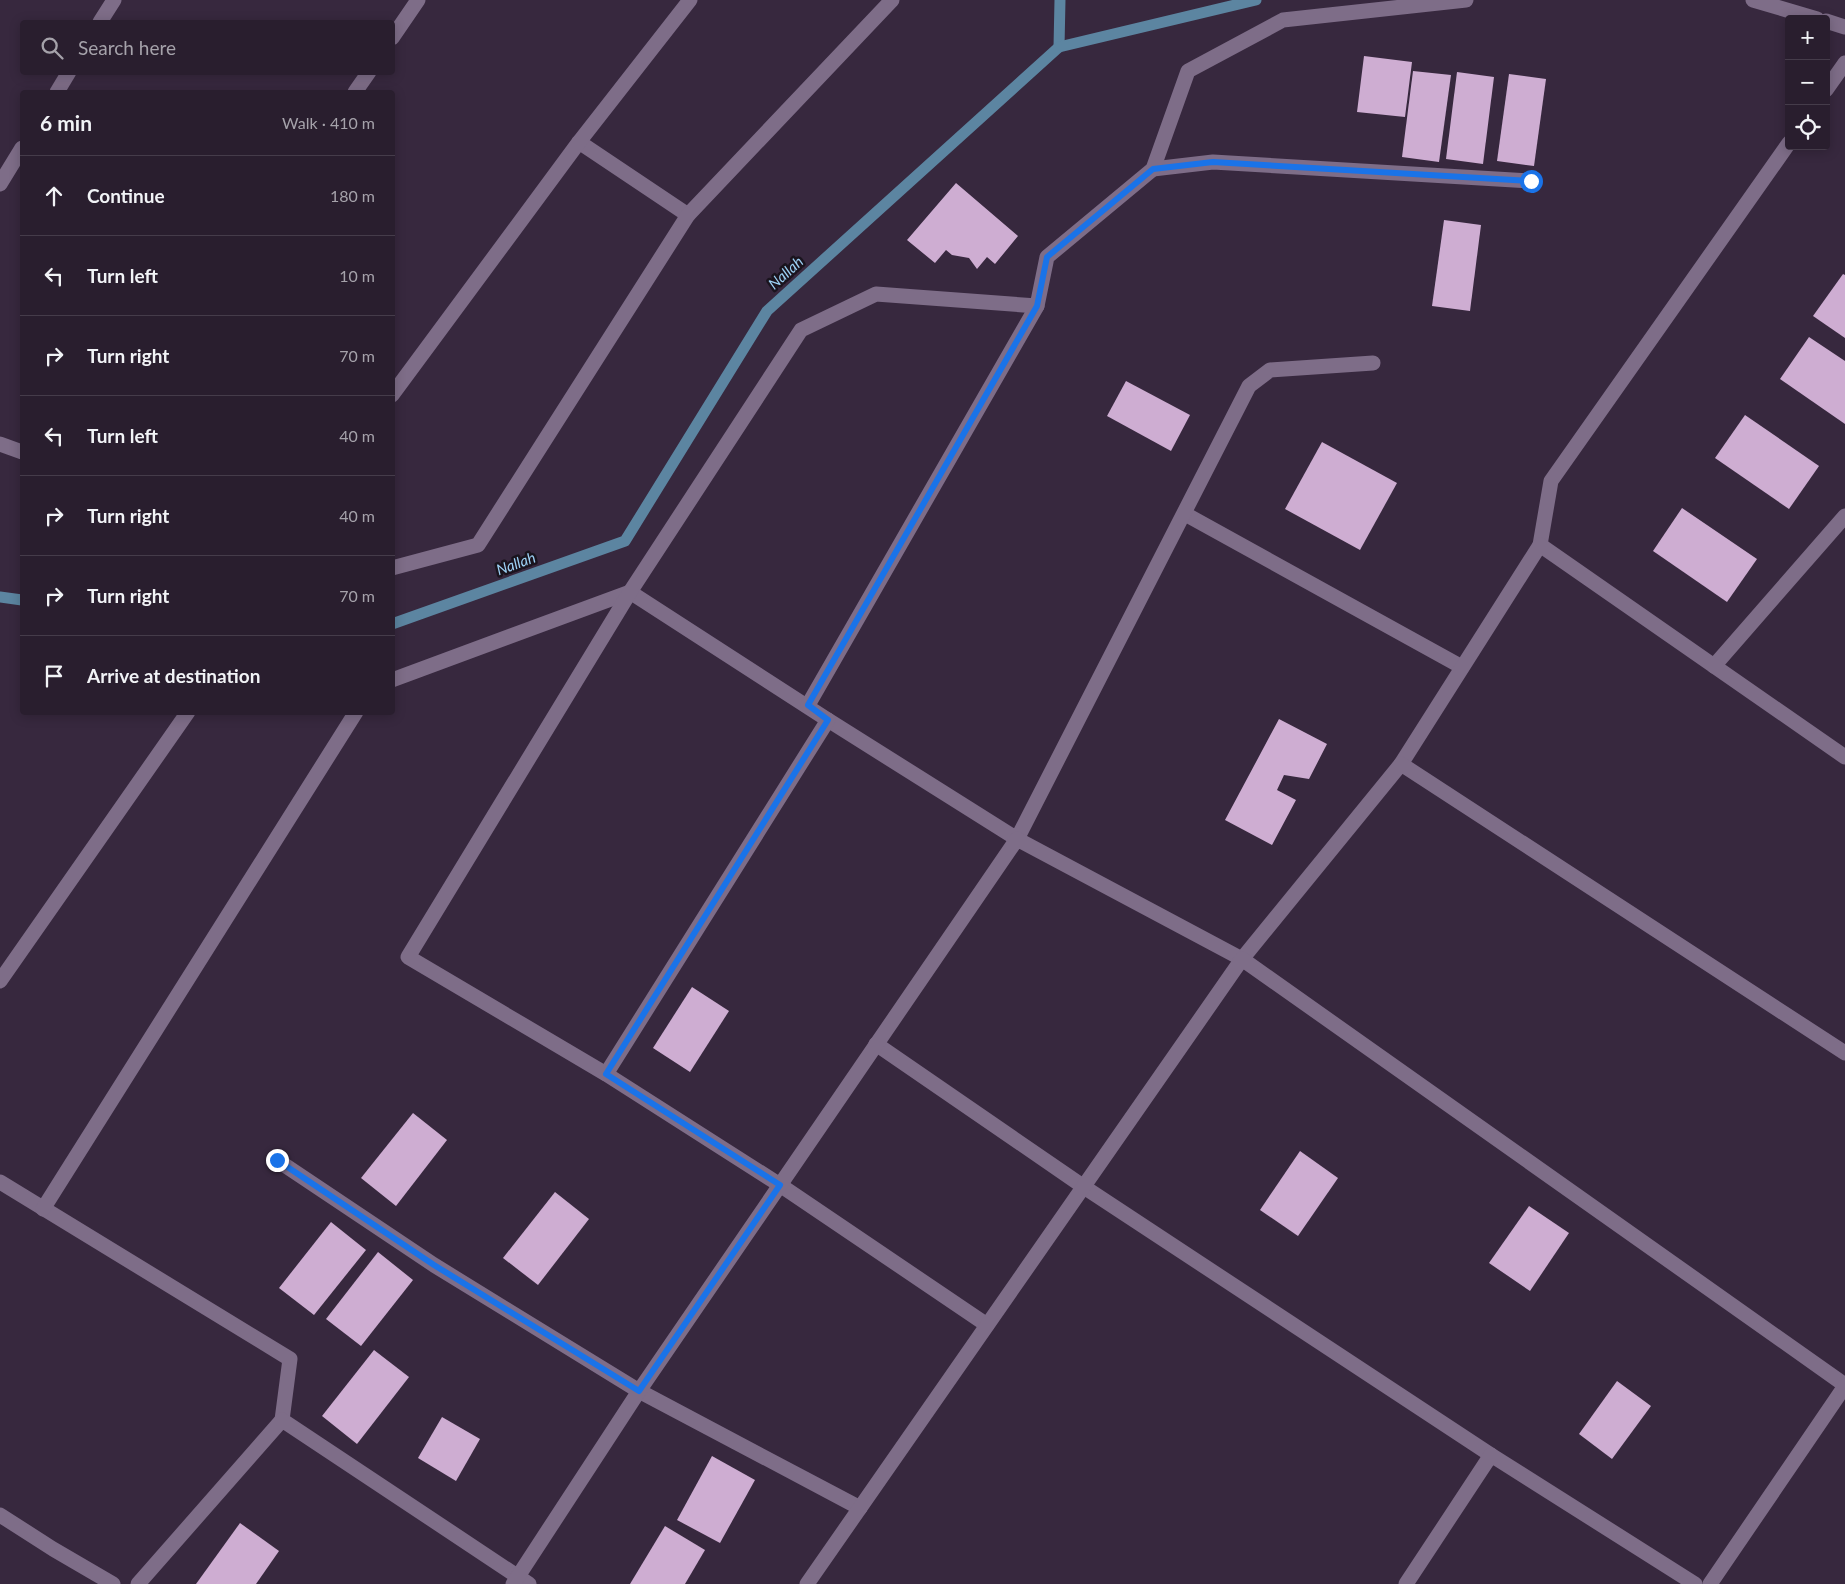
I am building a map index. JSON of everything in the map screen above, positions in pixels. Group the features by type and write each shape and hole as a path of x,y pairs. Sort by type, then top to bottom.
{"street":[{"path":"101,20 114,0"},
{"path":"395,34 418,0"},
{"path":"395,391 579,142 690,0"},
{"path":"395,567 478,545 688,216 892,0"},
{"path":"808,705 1037,306 1047,257 1153,169 1188,71 1282,20 1466,0"},
{"path":"1753,0 1804,15"},
{"path":"1830,22 1845,27"},
{"path":"1830,84 1845,63"},
{"path":"58,90 67,75"},
{"path":"356,90 367,75"},
{"path":"579,142 688,216"},
{"path":"807,1584 1242,959 1401,764 1540,545 1551,481 1785,149"},
{"path":"0,184 20,151"},
{"path":"1153,169 1213,162 1531,181"},
{"path":"987,1326 780,1185 606,1074 408,957 630,592 801,330 876,294 1037,306"},
{"path":"282,1420 519,1582 639,1391 1017,839 1249,386 1270,370 1373,363"},
{"path":"0,444 20,451"},
{"path":"1185,514 1462,667"},
{"path":"1714,666 1845,516"},
{"path":"1540,545 1845,757"},
{"path":"395,679 630,592"},
{"path":"630,592 1017,839 1242,959 1845,1385 1710,1584"},
{"path":"0,981 186,715"},
{"path":"43,1209 354,715"},
{"path":"606,1074 828,720"},
{"path":"1401,764 1845,1053"},
{"path":"876,1044 1084,1187 1491,1455 1695,1584"},
{"path":"277,1160 434,1265 639,1391 860,1508"},
{"path":"0,1182 290,1359 282,1420 138,1584"},
{"path":"1406,1584 1491,1455"},
{"path":"0,1514 53,1549 113,1584"}],"building":[{"path":"1364,56 1412,62 1405,117 1357,112"},
{"path":"1413,71 1451,75 1439,162 1402,157"},
{"path":"1457,72 1494,77 1483,164 1446,159"},
{"path":"1509,74 1546,79 1534,166 1497,161"},
{"path":"956,183 1018,236 995,264 987,257 977,269 969,258 952,255 946,250 935,263 907,240"},
{"path":"1444,220 1481,225 1470,311 1432,306"},
{"path":"1843,274 1845,275 1845,338 1813,316"},
{"path":"1809,337 1845,361 1845,424 1780,379"},
{"path":"1126,381 1190,415 1171,451 1107,416"},
{"path":"1745,415 1819,466 1789,509 1715,458"},
{"path":"1322,442 1397,483 1360,550 1285,509"},
{"path":"1682,508 1757,559 1727,602 1653,551"},
{"path":"1279,719 1327,744 1309,779 1284,775 1277,790 1296,800 1272,845 1225,820"},
{"path":"692,987 729,1011 690,1072 653,1048"},
{"path":"413,1113 447,1140 396,1206 361,1178"},
{"path":"1300,1151 1338,1178 1298,1236 1260,1210"},
{"path":"555,1192 589,1219 538,1285 503,1258"},
{"path":"1529,1206 1569,1233 1530,1291 1489,1263"},
{"path":"331,1222 366,1250 314,1315 279,1288"},
{"path":"378,1252 413,1280 361,1346 326,1319"},
{"path":"374,1350 409,1377 357,1444 322,1416"},
{"path":"1617,1381 1651,1406 1612,1459 1579,1434"},
{"path":"442,1417 480,1439 456,1481 418,1458"},
{"path":"712,1456 755,1480 720,1543 677,1520"},
{"path":"240,1523 279,1551 256,1584 196,1584"},
{"path":"665,1526 705,1550 685,1584 630,1584"}],"waterway":[{"path":"1059,47 1060,0"},
{"name":"Nallah","path":"395,623 625,541 767,311 1059,47 1256,0"},
{"name":"Nallah","path":"0,597 20,600"}],"route":[{"path":"277,1160 434,1265 639,1391 780,1185 606,1074 828,720 808,705 1037,306 1047,257 1153,169 1213,162 1531,181"}]}
